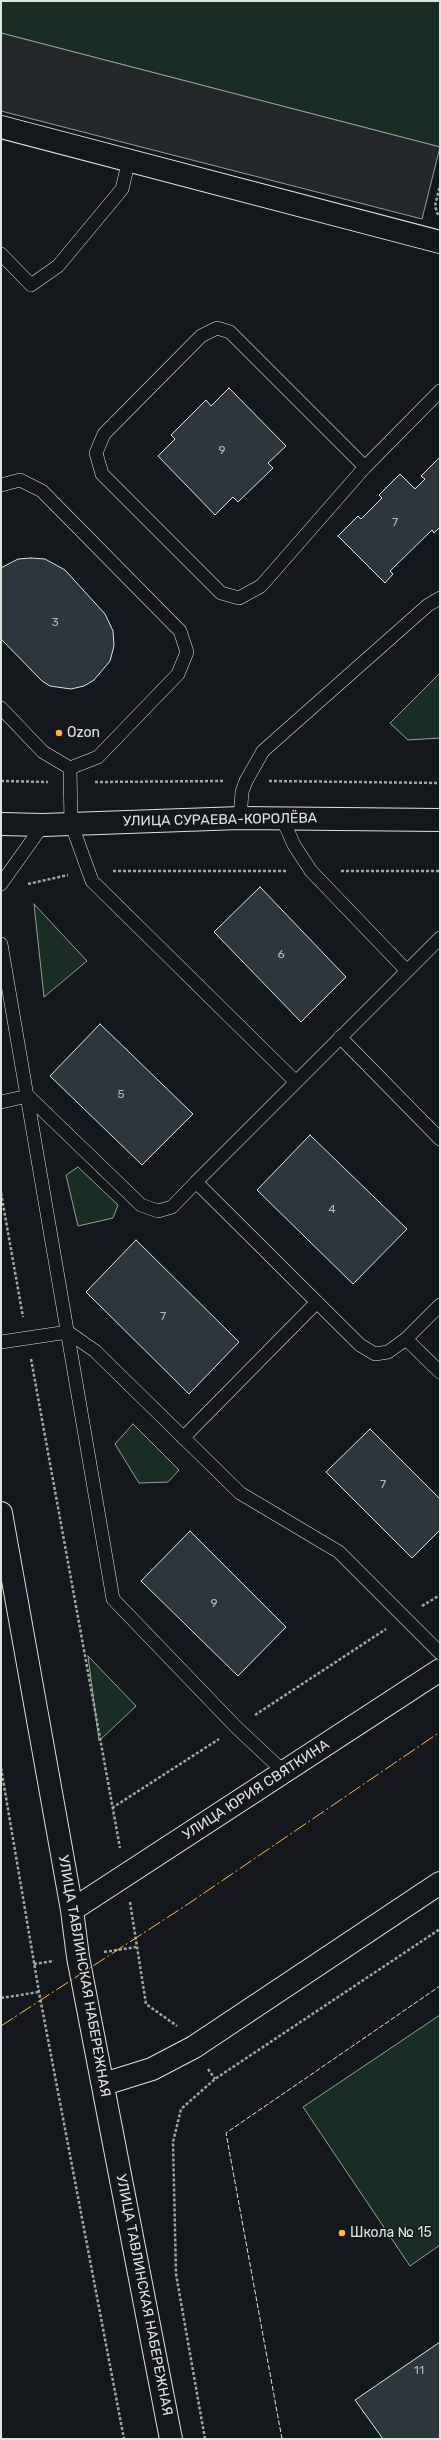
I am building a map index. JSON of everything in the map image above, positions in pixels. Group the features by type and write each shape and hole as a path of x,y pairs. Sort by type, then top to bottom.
{"street":[{"path":"1,127 440,242"},
{"name":"УЛИЦА СУРАЕВА-КОРОЛЁВА","path":"1,824 43,825 240,818 440,820"},
{"name":"УЛИЦА ТАВЛИНСКАЯ НАБЕРЕЖНАЯ","path":"1,1513 72,1910 78,1957 104,2084 171,2439"},
{"name":"УЛИЦА ЮРИЯ СВЯТКИНА","path":"72,1910 440,1670"},
{"path":"104,2084 152,2069 194,2047 440,1883"}],"lane":[{"path":"1,254 31,285 58,266 122,189 129,160"},
{"path":"365,467 230,332 217,328 201,336 104,434 96,453 102,474 220,592 239,598 261,586 365,467 440,391"},
{"path":"1,485 20,480 42,491 180,631 187,652 178,674 98,757 70,768"},
{"path":"240,818 242,792 246,781 263,751 428,604 440,598"},
{"path":"1,708 44,752 70,768"},
{"path":"70,768 71,823 92,881 295,1082"},
{"path":"282,818 294,845 311,871 407,971"},
{"path":"5,879 43,825"},
{"path":"28,1096 141,1205 158,1211 172,1206 440,938"},
{"path":"1,944 113,1599 236,1727 284,1772"},
{"path":"340,1037 440,1139"},
{"path":"1,1102 28,1096"},
{"path":"196,1182 360,1345 375,1354 388,1352 406,1339 440,1305"},
{"path":"183,1438 317,1302"},
{"path":"1,1342 68,1332 95,1351 240,1493 339,1552 406,1617 440,1653"},
{"path":"406,1339 440,1372"}],"path":[{"path":"440,185 435,206 440,216"},
{"path":"1,781 70,783 246,781 440,783"},
{"path":"5,879 20,885 88,871 440,871"},
{"path":"1,1193 112,1808 126,1875 146,2004 182,2030 215,2079"},
{"path":"112,1808 440,1594"},
{"path":"1,1768 39,1992 124,2439"},
{"path":"205,2439 176,2274 173,2142 181,2109 215,2079 440,1929"},
{"path":"1,1998 39,1992"}],"green space":[{"path":"1,1 440,1 440,147 1,33"},
{"path":"440,673 440,738 408,740 390,723"},
{"path":"34,904 87,961 44,997"},
{"path":"78,1167 118,1205 113,1218 78,1226 66,1175"},
{"path":"133,1424 179,1470 168,1482 139,1483 115,1444"},
{"path":"88,1656 136,1706 99,1741"},
{"path":"440,2015 440,2245 410,2266 303,2107"}],"shaded area":[{"path":"1,33 440,147 422,219 1,111"}],"building":[{"path":"229,388 286,446 268,463 273,468 238,502 233,497 215,515 158,456 175,439 171,435 206,400 211,406"},
{"path":"440,457 440,527 434,533 432,530 390,571 393,574 385,583 338,536 358,516 361,519 382,498 379,495 400,474 415,489 425,479 421,476"},
{"path":"18,559 45,559 65,570 105,614 113,631 114,646 110,661 94,680 84,686 71,689 50,686 42,681 1,639 1,568"},
{"path":"260,887 346,977 301,1022 214,932"},
{"path":"100,1024 193,1114 142,1165 50,1076"},
{"path":"310,1135 407,1229 353,1284 257,1190"},
{"path":"136,1240 239,1342 189,1394 86,1292"},
{"path":"370,1429 440,1499 440,1530 412,1558 326,1472"},
{"path":"190,1531 286,1627 238,1676 141,1581"},
{"path":"440,2342 440,2439 383,2439 355,2400"}],"fence":[{"path":"282,2439 226,2133 440,1986"}],"power":[{"path":"1,2026 188,1904 440,1732"}],"place":[{"name":"Ozon","path":"59,733"},
{"name":"Школа № 15","path":"342,2233"}]}
